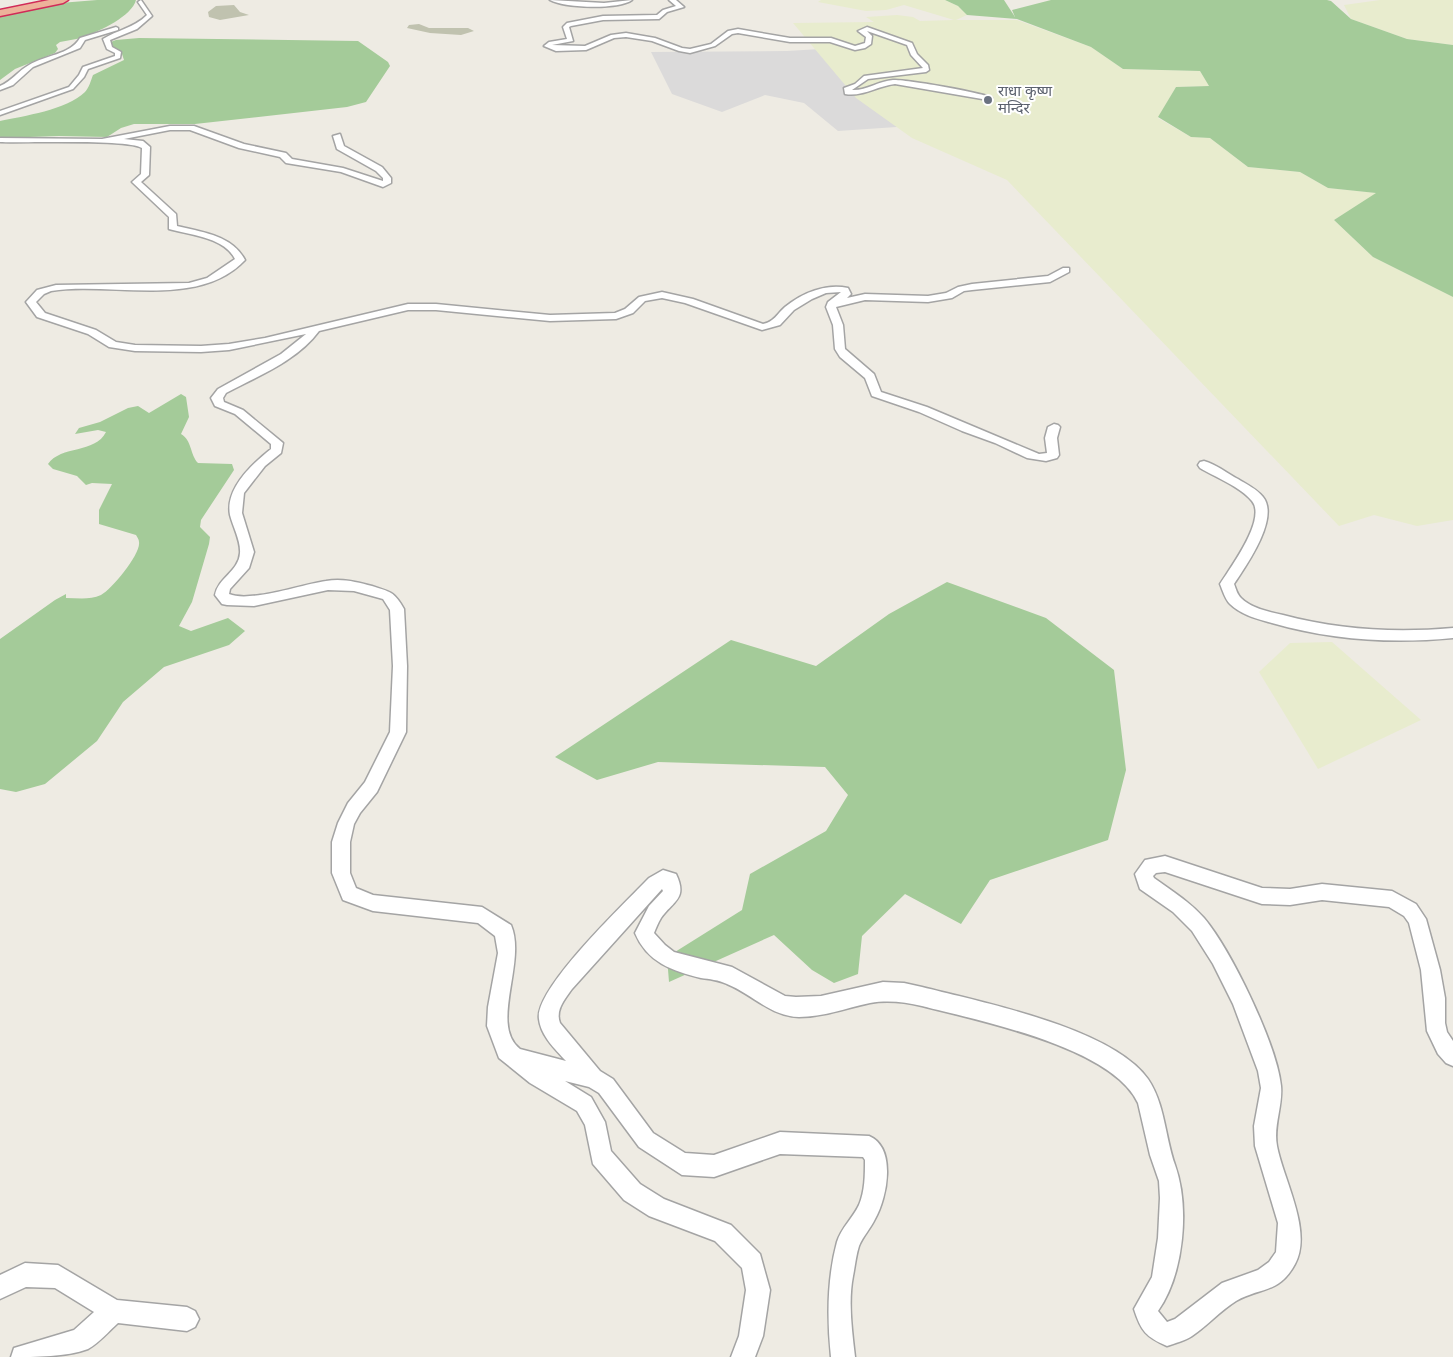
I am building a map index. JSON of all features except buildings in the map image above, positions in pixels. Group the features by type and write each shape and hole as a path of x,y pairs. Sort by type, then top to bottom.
{"highway":[{"path":"0,12 63,0"}],"street":[{"path":"553,0 594,4 619,3 630,0"},
{"path":"672,0 681,7 666,11 659,17 602,18 569,24 566,27 570,41 551,43 547,46 556,49 586,48 613,36 626,35 653,39 681,50 690,51 713,46 724,39 730,32 738,31 790,40 831,40 844,46 858,48 868,44 869,36 861,31 866,29 910,44 914,56 926,66 926,70 866,77 857,85 847,90 848,92 859,93 879,84 895,82 988,98"},
{"path":"138,13 143,1"},
{"path":"0,113 72,88 79,81 85,68 118,57 118,52 109,48 106,39 135,29 150,16 143,1"},
{"path":"0,88 13,84 32,65 78,47 82,39 122,27 131,20"},
{"path":"110,140 170,128 191,128 242,146 283,155 289,161 325,166 383,184 387,183 387,178 379,169 340,147 337,136"},
{"path":"0,140 110,140 140,143 146,147 145,175 136,182 173,216 172,227 199,233 225,244 239,257 240,260 210,280 189,286 61,286 42,290 31,302 41,315 92,332 113,345 135,348 228,347 314,331 408,307 436,307 550,318 616,316 629,311 642,299 662,295 689,301 762,327 777,324 788,309 801,300 828,290 839,288 845,290 846,294 832,304"},
{"path":"832,304 864,297 928,299 949,296 962,289 972,287 1050,279 1062,274 1066,270"},
{"path":"832,304 832,313 838,323 839,348 867,373 874,382 876,394 886,400 914,406 954,422 966,429 1004,442 1034,457 1053,455 1051,438 1054,427"},
{"path":"314,331 309,339 286,355 222,391 217,398 219,404 240,412 276,443 277,450 261,463 238,493 236,513 247,552 244,565 223,588 222,595 227,600 254,601 328,585 354,586 388,596 397,608 400,666 398,732 371,787 354,808 346,823 341,842 341,873 349,894 373,903 482,915 504,931 507,953 498,1006 497,1026 506,1051 538,1076 584,1104 595,1122 601,1156 632,1192 657,1208 723,1232 752,1262 758,1290 751,1336 743,1357"},
{"path":"1204,466 1220,477 1250,492 1261,502 1263,516 1242,562 1227,584 1228,590 1236,602 1257,613 1307,628 1354,633 1416,636 1453,633"},
{"path":"593,1078 552,1029 548,1018 551,1003 565,982 655,884 663,878 670,880 672,894 655,912 644,933 648,943 659,954 675,962 730,975 755,992 778,1003 794,1007 817,1008 851,996 896,992 1020,1024 1088,1047 1129,1072 1140,1085 1152,1110 1154,1130 1171,1188 1170,1235 1161,1285 1146,1309 1150,1324 1157,1330 1167,1334 1182,1329 1230,1291 1265,1279 1278,1270 1286,1256 1289,1223 1266,1146 1265,1126 1271,1088 1262,1051 1237,990 1220,958 1203,933 1179,906 1146,883 1144,874 1151,866 1165,864 1262,896 1290,897 1322,892 1392,898 1410,910 1418,919 1434,988 1434,1024 1444,1047 1453,1056"},
{"path":"515,1058 593,1078 606,1086 646,1140 682,1164 714,1166 780,1143 869,1147 876,1156 876,1187 868,1211 849,1241 841,1279 840,1331 843,1357"},
{"path":"0,1287 25,1275 58,1277 114,1310 186,1319"},
{"path":"23,1357 81,1340 114,1310"}],"shaded area":[{"path":"821,0 945,0 958,6 967,15 956,20 1017,20 1091,47 1123,69 1200,71 1209,86 1176,87 1158,118 1191,137 1210,138 1248,167 1300,172 1328,188 1377,193 1334,220 1373,257 1453,297 1453,520 1417,526 1374,515 1339,526 1007,180 912,138 856,98 793,23 874,22 866,17 897,15 913,17 920,21 954,20 904,5 886,10 866,11 818,2"},
{"path":"1380,0 1453,0 1453,45 1407,39 1351,19 1344,5"},
{"path":"234,5 240,12 249,15 220,20 209,17 208,12 216,6"},
{"path":"419,24 429,28 468,28 474,31 461,35 430,33 407,28 409,25"},
{"path":"837,48 911,126 838,131 804,103 765,95 722,112 672,94 651,52 787,51"},
{"path":"1332,642 1421,720 1318,769 1259,672 1290,643"}],"green space":[{"path":"97,0 136,0 128,12 115,22 85,36 87,37 60,42 56,45 58,49 55,53 15,69 0,80 0,16 60,3"},
{"path":"945,0 1004,0 1015,17 1012,10 1051,0 1327,0 1331,1 1351,19 1407,39 1453,45 1453,297 1373,257 1334,220 1376,193 1328,188 1300,172 1248,167 1210,138 1191,137 1158,117 1176,87 1209,86 1200,71 1123,69 1091,47 1017,19 967,15 958,6"},
{"path":"139,38 358,41 388,62 390,66 366,102 347,107 195,124 134,124 121,128 107,137 0,138 0,121 56,108 67,103 85,92 93,75 124,60 122,54 107,47 108,43 116,40"},
{"path":"181,394 186,397 189,417 181,434 187,440 195,460 198,463 232,464 234,470 201,520 200,527 210,537 209,544 192,602 179,626 191,631 228,618 245,631 229,645 164,667 123,702 97,741 45,784 16,792 0,789 0,639 66,594 66,598 88,598 101,595 125,571 135,554 139,541 136,535 99,524 99,510 112,484 92,483 86,485 77,476 53,469 48,464 61,454 94,444 106,432 98,430 75,434 79,428 100,422 128,408 138,406 149,413"},
{"path":"947,582 1046,618 1114,670 1126,770 1108,840 990,880 961,924 905,894 862,936 858,974 834,983 812,970 774,935 669,982 667,957 742,910 750,874 826,831 848,795 825,767 658,762 597,780 555,757 731,640 816,666 889,614"}],"place":[{"name":"राधा कृष्ण मन्दिर","path":"988,100"}]}
